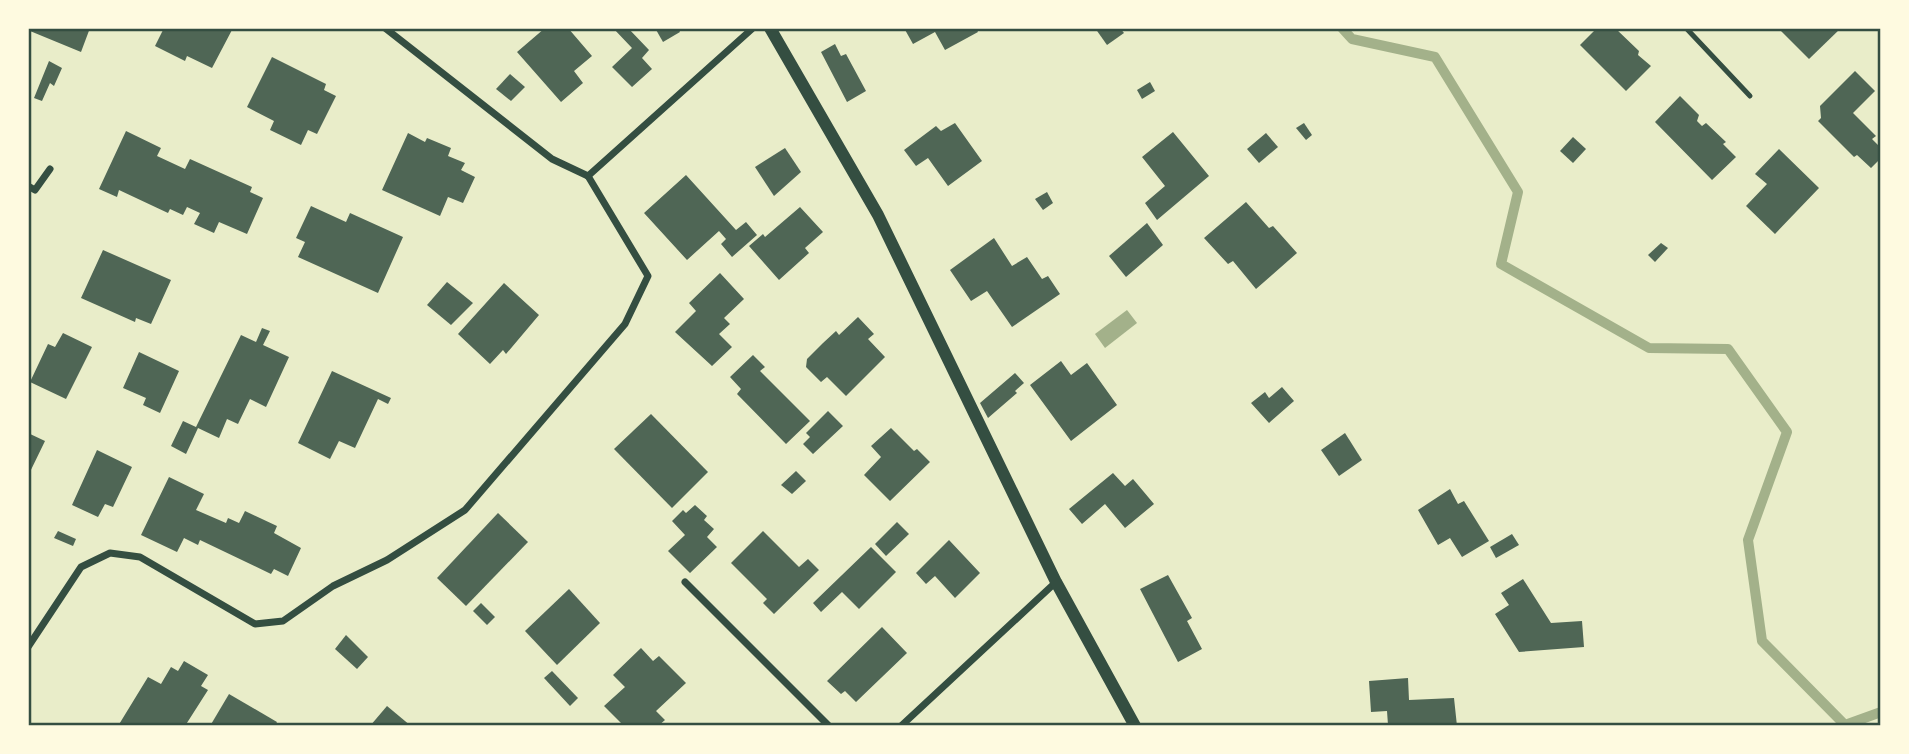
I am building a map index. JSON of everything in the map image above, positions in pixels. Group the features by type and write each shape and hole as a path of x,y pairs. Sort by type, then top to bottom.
{"street":[{"path":"28,647 82,567 110,553 140,556 255,624 283,621 334,586 387,560 465,510 625,324 648,276 588,176 552,159 385,28"},
{"path":"588,176 753,28"},
{"path":"770,28 878,215 1056,582 1135,726"},
{"path":"28,186 35,190 50,169"},
{"path":"685,582 828,726"},
{"path":"901,726 1056,582"}],"lane":[{"path":"1686,28 1750,96"}],"shaded area":[{"path":"1127,310 1137,323 1105,348 1095,334"}],"building":[{"path":"28,28 90,28 81,52 30,31 28,36"},
{"path":"164,28 233,28 212,68 187,56 185,61 155,46"},
{"path":"545,28 568,28 592,56 574,71 583,83 561,102 517,52"},
{"path":"613,28 628,28 649,50 642,58 652,69 632,87 612,67 632,48"},
{"path":"655,28 678,28 680,32 663,42"},
{"path":"904,28 976,28 978,32 945,50 935,32 913,44"},
{"path":"1095,28 1120,28 1124,33 1107,45"},
{"path":"1597,28 1615,28 1651,66 1626,91 1580,45"},
{"path":"1778,28 1841,28 1809,59"},
{"path":"835,44 841,56 846,54 866,91 847,102 821,52"},
{"path":"272,57 326,84 324,90 336,96 317,134 308,130 301,145 270,130 274,121 247,107"},
{"path":"49,61 62,68 54,86 50,83 42,101 34,98"},
{"path":"1855,71 1875,91 1853,113 1876,136 1872,139 1881,148 1881,158 1871,168 1857,155 1854,157 1818,121 1821,118 1820,106"},
{"path":"510,74 525,87 511,101 496,89"},
{"path":"1150,82 1155,91 1142,99 1137,90"},
{"path":"1680,96 1699,115 1697,121 1702,126 1706,123 1726,142 1723,144 1736,157 1712,180 1655,122"},
{"path":"955,123 982,161 948,186 928,158 916,166 904,150 936,126 941,131"},
{"path":"1304,123 1312,135 1306,140 1296,128"},
{"path":"126,131 161,148 157,156 185,169 190,159 252,187 250,192 263,198 247,234 219,222 214,233 194,224 200,213 187,207 183,215 170,209 168,213 119,190 117,197 99,189"},
{"path":"1173,132 1209,176 1157,220 1145,203 1165,186 1142,157"},
{"path":"408,133 425,142 427,138 451,148 448,156 465,163 461,170 475,177 463,203 448,197 440,216 382,190"},
{"path":"1266,133 1278,147 1259,163 1247,149"},
{"path":"1573,137 1586,149 1573,163 1560,151"},
{"path":"785,148 801,172 774,196 755,167"},
{"path":"1779,149 1819,188 1775,234 1746,206 1767,184 1755,174"},
{"path":"686,175 736,230 746,222 757,235 732,257 721,244 726,239 719,231 687,260 644,213"},
{"path":"1047,192 1053,203 1043,210 1035,199"},
{"path":"1246,202 1269,228 1273,226 1297,253 1256,289 1233,261 1228,264 1204,238"},
{"path":"311,206 346,222 350,213 403,237 378,293 298,257 305,242 296,238"},
{"path":"800,207 823,232 805,248 809,253 779,280 749,246 763,234 765,237"},
{"path":"1147,223 1163,245 1126,277 1109,256"},
{"path":"994,238 1012,266 1027,257 1042,279 1048,276 1060,294 1012,327 987,291 971,301 950,270"},
{"path":"1661,243 1668,248 1655,262 1648,255"},
{"path":"103,250 171,280 151,324 136,318 135,322 81,298"},
{"path":"720,273 744,299 724,318 730,324 719,334 732,347 712,366 675,332 696,311 689,303"},
{"path":"447,282 473,303 451,325 427,305"},
{"path":"504,283 539,315 506,354 503,350 490,364 458,334"},
{"path":"858,317 874,334 868,339 885,357 846,396 827,377 821,382 806,367 807,359 836,331 839,335"},
{"path":"262,328 270,331 263,345 289,357 266,407 250,399 238,424 227,419 219,438 198,428 186,454 171,446 183,421 196,427 241,335 256,342"},
{"path":"63,333 92,347 66,399 30,382 48,344 55,347"},
{"path":"139,352 179,371 160,413 143,405 146,398 123,388"},
{"path":"753,355 765,367 760,371 810,421 786,444 737,394 741,389 730,377"},
{"path":"1061,361 1071,375 1087,363 1117,405 1071,441 1030,385"},
{"path":"332,371 391,398 388,404 378,399 355,448 339,441 330,459 298,443"},
{"path":"1015,373 1024,383 1015,391 1017,393 988,418 980,403"},
{"path":"1282,387 1294,401 1269,423 1251,403 1265,392 1269,398"},
{"path":"828,411 843,426 813,454 803,444 810,437 806,433"},
{"path":"651,414 708,472 672,508 614,449"},
{"path":"891,428 914,451 917,449 930,462 890,501 864,475 881,457 871,446"},
{"path":"28,433 45,441 28,476"},
{"path":"1345,433 1362,460 1339,476 1321,450"},
{"path":"97,450 132,467 113,507 105,504 98,517 72,505"},
{"path":"796,471 806,481 792,494 781,485"},
{"path":"1113,473 1125,486 1133,479 1154,504 1125,528 1105,504 1082,524 1069,509"},
{"path":"169,477 204,494 196,510 226,523 228,518 239,523 245,511 277,526 274,533 301,548 288,576 274,569 271,574 200,540 198,545 184,538 177,552 141,535"},
{"path":"1450,489 1458,504 1464,501 1489,541 1462,557 1450,538 1438,545 1418,510"},
{"path":"695,505 707,516 704,520 714,529 707,537 717,547 690,573 668,551 685,535 672,521 683,510 686,513"},
{"path":"498,513 528,542 466,606 437,578"},
{"path":"897,522 909,534 886,556 875,544"},
{"path":"58,531 76,539 73,546 54,538"},
{"path":"763,531 799,567 808,559 819,570 774,614 763,603 767,599 731,563"},
{"path":"1512,534 1519,545 1496,558 1490,547"},
{"path":"949,540 980,573 955,598 935,576 926,584 916,573"},
{"path":"871,547 896,572 859,609 842,592 821,612 813,603"},
{"path":"1168,575 1192,618 1187,621 1202,649 1178,662 1140,589"},
{"path":"1523,579 1551,623 1582,621 1584,647 1519,652 1495,614 1509,605 1501,593"},
{"path":"569,589 600,623 557,665 525,631"},
{"path":"481,603 495,617 487,625 473,611"},
{"path":"882,627 907,653 856,702 845,691 841,694 827,681"},
{"path":"346,635 368,657 357,669 335,649"},
{"path":"641,648 653,661 659,656 686,683 656,711 665,720 658,726 624,726 604,706 625,687 613,675"},
{"path":"184,661 208,675 201,686 208,690 185,726 118,726 148,677 161,684 171,667 178,671"},
{"path":"552,671 578,698 570,706 544,678"},
{"path":"1408,678 1409,700 1454,698 1457,726 1388,725 1387,711 1371,712 1369,681"},
{"path":"229,694 277,722 275,726 210,726"},
{"path":"387,706 411,726 370,726"}],"waterway":[{"path":"1342,28 1352,39 1435,57 1518,192 1501,264 1649,348 1728,349 1787,432 1748,540 1762,641 1845,725 1881,712"}]}
